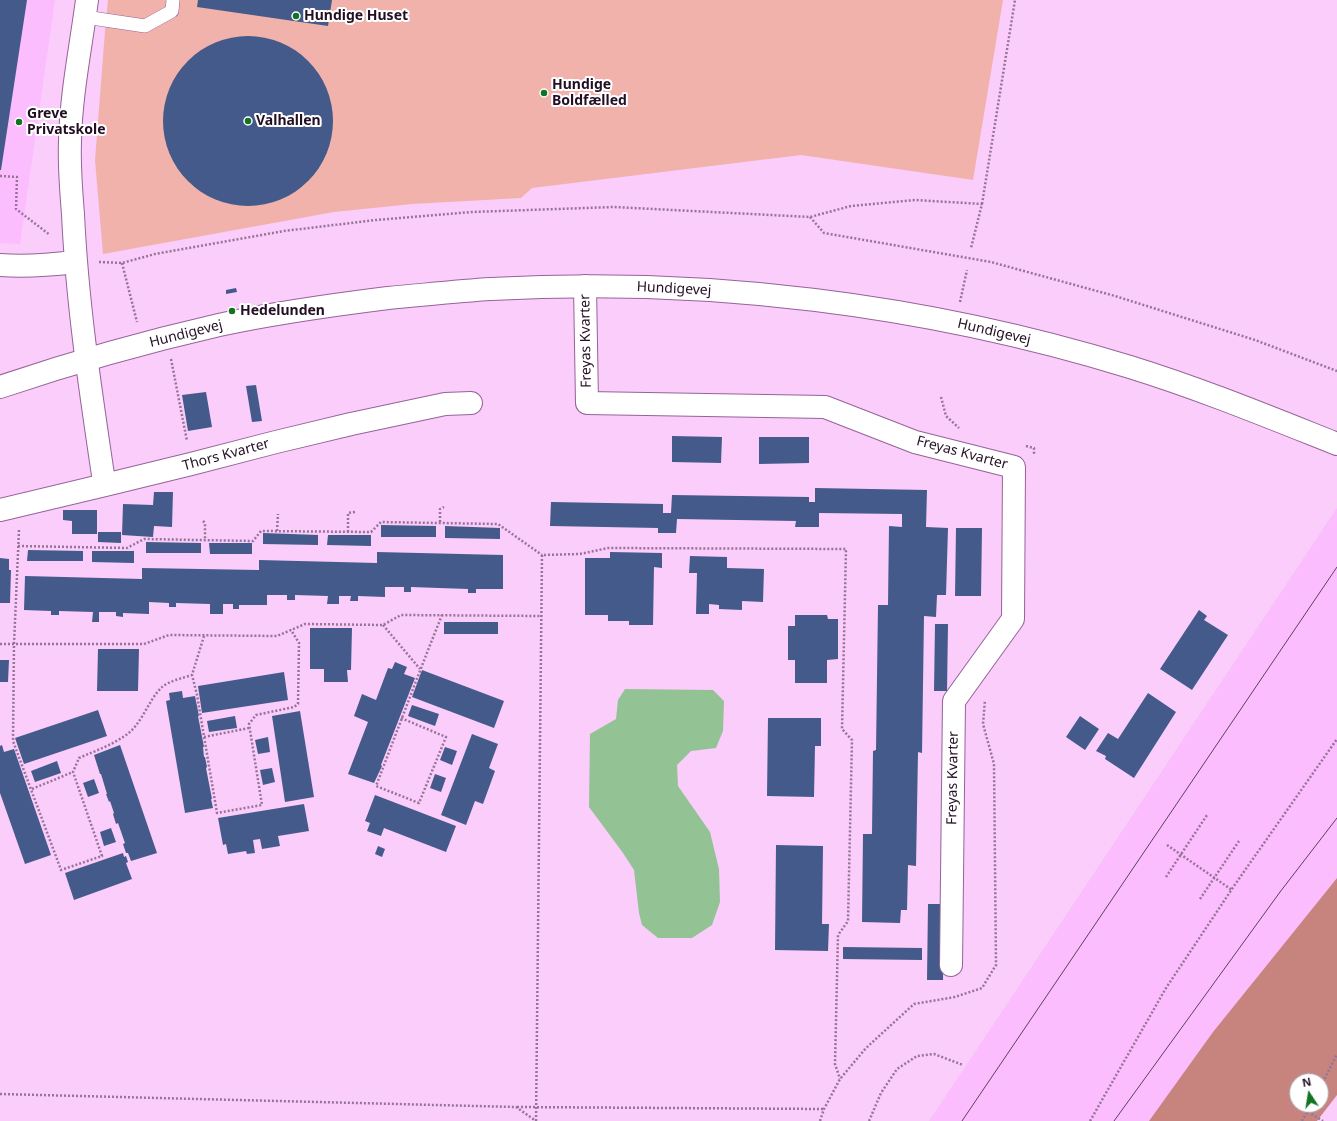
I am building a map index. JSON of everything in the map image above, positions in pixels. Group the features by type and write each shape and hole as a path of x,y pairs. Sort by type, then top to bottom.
{"street":[{"path":"86,9 72,115 70,142 75,253 87,360 105,485"},
{"path":"0,265 18,266 75,253"},
{"name":"Hundigevej","path":"0,387 143,344 220,325 337,304 443,292 491,289 585,286 710,290 770,295 908,314 993,331 1062,348 1184,384 1337,444"},
{"name":"Freyas Kvarter","path":"585,286 587,403 825,407 915,442 1014,467 1013,618 954,701 950,965"},
{"name":"Thors Kvarter","path":"10,508 192,464 283,440 445,404 471,403"}],"lane":[{"path":"86,9 144,26 172,11 173,0"}],"path":[{"path":"972,248 982,204 1015,0"},
{"path":"0,176 17,177 16,209 52,237 75,253 122,263 155,254 284,231 376,220 472,212 614,207 810,217 851,206 914,200 982,204"},
{"path":"810,217 824,233 991,262 1115,296 1255,340 1337,371"},
{"path":"122,263 143,344"},
{"path":"960,302 967,270"},
{"path":"171,355 192,464"},
{"path":"440,522 440,509 444,506"},
{"path":"10,508 18,546 14,644 13,742 32,789 60,870 102,856 74,772 79,758 107,746 127,735 137,724 162,688 192,675"},
{"path":"348,532 348,513 355,512"},
{"path":"277,530 278,514"},
{"path":"203,521 205,524 205,540"},
{"path":"18,546 127,548 144,539 253,541 261,530 371,532 381,522 440,522 498,524 542,555 580,554 608,548 846,549 842,729 852,740 848,921 838,935 835,1064 840,1079"},
{"path":"536,1121 542,555"},
{"path":"0,644 144,644 169,635 277,636 305,624 384,625 400,615 542,616"},
{"path":"401,718 446,737 419,803 376,786 401,718 442,615"},
{"path":"384,625 420,669"},
{"path":"204,636 192,675 217,813 262,805 249,724 256,715 294,707 298,704 299,643 291,630"},
{"path":"204,736 249,728"},
{"path":"1090,1121 1166,988 1337,739"},
{"path":"32,789 74,772"},
{"path":"1166,877 1207,815"},
{"path":"1200,899 1239,841"},
{"path":"1167,845 1232,890"},
{"path":"868,1121 881,1093 897,1069 917,1056 934,1054 963,1065"},
{"path":"1328,1073 1337,1054"},
{"path":"0,1094 516,1107 824,1109"},
{"path":"516,1107 536,1121"},
{"path":"1310,1113 1323,1121"}],"shaded area":[{"name":"Greve Privatskole","path":"0,0 55,0 20,244 0,243"},
{"name":"Hundige Boldfælled","path":"108,0 1003,0 973,180 801,155 532,188 521,198 412,204 334,212 103,254 95,160"},
{"path":"1337,508 1337,878 1213,1032 1149,1121 929,1121"},
{"path":"625,689 713,690 724,701 723,731 716,748 691,751 677,765 678,786 710,832 719,869 720,902 712,925 692,938 658,938 642,925 639,913 634,870 589,807 590,734 616,719 618,700"},
{"path":"1337,878 1337,1095 1329,1105 1329,1073 1289,1073 1289,1113 1323,1113 1317,1121 1149,1121 1213,1032"}],"building":[{"path":"0,0 27,0 1,170 0,170"},
{"name":"Hundige Huset","path":"198,0 332,0 328,26 197,7"},
{"name":"Valhallen","path":"240,36 256,36 281,42 302,55 314,67 327,88 330,96 333,121 332,138 327,154 314,175 302,187 281,200 273,203 256,206 240,206 215,200 194,187 182,175 169,154 166,146 163,129 163,113 169,88 182,67 194,55 215,42 223,39"},
{"path":"236,288 237,292 226,294 226,290"},
{"path":"256,385 262,421 252,422 246,386"},
{"path":"206,392 212,427 188,431 182,395"},
{"path":"672,436 722,437 721,463 672,462"},
{"path":"759,437 809,437 809,463 759,464"},
{"path":"815,488 927,490 926,527 948,528 946,595 937,595 936,617 924,616 922,753 918,752 916,866 908,865 907,910 901,910 900,923 862,922 863,834 872,834 873,751 876,750 878,605 888,605 889,526 902,527 902,514 819,513 819,527 795,527 796,521 677,519 676,533 658,533 658,528 550,526 551,502 663,504 663,513 671,513 672,495 809,497 809,502 815,502"},
{"path":"154,492 173,492 172,527 154,526 153,537 122,535 123,504 153,505"},
{"path":"63,510 97,510 97,534 72,534 72,521 63,520"},
{"path":"381,525 436,526 436,537 381,537"},
{"path":"445,526 500,528 500,539 445,538"},
{"path":"956,528 982,528 981,596 955,596"},
{"path":"98,532 121,532 121,543 98,542"},
{"path":"263,533 318,535 318,545 263,544"},
{"path":"328,535 371,535 371,546 327,545"},
{"path":"146,542 201,543 201,553 146,553"},
{"path":"209,543 252,543 252,554 210,554"},
{"path":"28,550 83,551 83,561 27,561"},
{"path":"92,551 134,551 134,563 92,562"},
{"path":"377,552 503,555 503,589 476,589 476,593 468,593 468,589 411,587 411,592 404,592 404,587 385,587 385,597 358,596 358,601 350,601 351,596 339,596 339,604 327,604 328,596 295,595 295,600 287,600 287,595 267,595 267,605 239,605 239,609 233,609 233,604 223,604 223,614 210,614 210,604 176,603 176,607 169,607 169,603 149,602 149,614 123,613 123,617 116,616 116,612 99,612 99,622 92,622 93,612 59,611 59,615 51,615 51,611 24,610 25,576 142,579 142,568 259,570 259,560 377,563"},
{"path":"610,552 662,553 662,568 654,567 653,625 629,625 629,621 608,621 608,615 585,615 585,558 610,558"},
{"path":"690,556 727,557 727,568 764,569 763,602 742,601 742,610 719,609 719,605 709,604 709,614 696,614 697,573 689,573"},
{"path":"0,558 9,559 9,570 11,570 10,603 0,603"},
{"path":"1199,610 1207,616 1204,620 1228,635 1192,690 1160,669"},
{"path":"795,615 827,615 828,619 838,619 838,659 827,660 827,683 795,683 795,660 788,660 788,626 795,626"},
{"path":"444,622 498,622 498,634 444,634"},
{"path":"935,624 948,624 947,691 934,691"},
{"path":"310,628 352,628 351,670 347,670 348,682 324,682 324,669 310,669"},
{"path":"98,649 139,649 138,691 97,691"},
{"path":"0,660 9,660 8,682 0,682"},
{"path":"395,662 407,667 404,674 415,678 381,765 382,766 374,783 348,774 368,722 354,716 362,694 376,700 388,668 392,669"},
{"path":"422,670 504,701 494,728 412,697"},
{"path":"284,672 288,700 202,713 198,686"},
{"path":"182,691 183,698 195,696 213,808 185,813 166,701 170,700 169,693"},
{"path":"1148,693 1176,712 1134,778 1105,759 1106,756 1096,751 1108,733 1118,739"},
{"path":"412,705 439,714 435,726 408,716"},
{"path":"98,710 107,736 24,764 15,738"},
{"path":"300,711 314,797 285,802 272,716"},
{"path":"235,716 237,728 209,732 207,721"},
{"path":"1080,716 1099,729 1085,750 1066,737"},
{"path":"768,718 821,718 821,746 815,746 814,797 767,796"},
{"path":"472,734 498,744 489,768 495,771 483,804 475,801 466,825 441,815"},
{"path":"268,737 270,752 258,754 255,740"},
{"path":"2,745 4,752 14,749 51,855 25,864 0,793 0,746"},
{"path":"120,745 157,853 131,861 128,853 126,853 123,844 125,843 118,823 116,824 114,813 106,794 94,755"},
{"path":"445,747 457,751 452,765 440,760"},
{"path":"57,761 61,773 35,782 31,771"},
{"path":"272,768 275,782 263,785 260,770"},
{"path":"435,774 446,778 441,792 430,788"},
{"path":"94,779 99,793 88,797 83,783"},
{"path":"375,795 456,826 446,852 384,828 381,836 367,831 370,823 365,821"},
{"path":"304,804 309,831 278,836 280,846 262,849 260,839 253,840 255,853 247,854 246,851 228,854 226,844 223,845 218,818"},
{"path":"111,828 116,842 104,846 100,832"},
{"path":"776,845 823,846 822,924 829,924 828,951 775,950"},
{"path":"378,846 385,849 382,857 375,854"},
{"path":"123,853 124,857 126,856 128,862 126,863 132,879 74,900 65,873"},
{"path":"928,904 944,904 943,980 927,980"},
{"path":"843,947 922,948 922,960 843,959"}],"tram line":[{"path":"962,1121 1337,567"},
{"path":"1114,1121 1280,892 1337,818"}],"place":[{"name":"Hundige Huset","path":"296,16"},
{"name":"Hundige Boldfælled","path":"544,93"},
{"name":"Valhallen","path":"248,121"},
{"name":"Greve Privatskole","path":"19,122"},
{"name":"Hedelunden","path":"232,311"}]}
